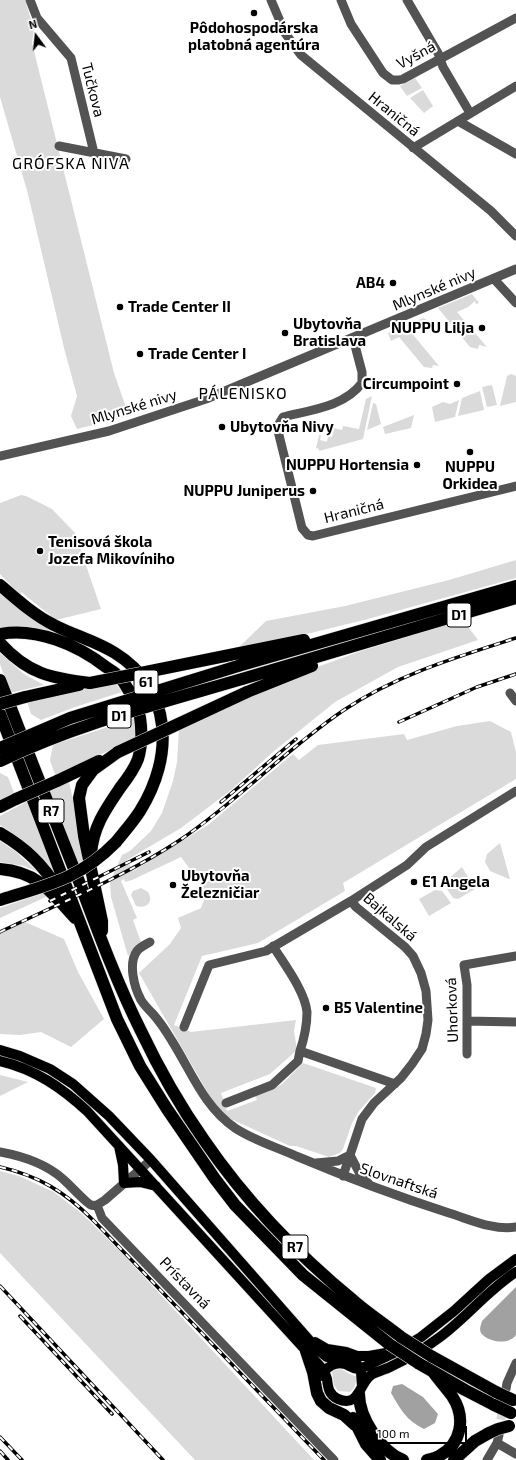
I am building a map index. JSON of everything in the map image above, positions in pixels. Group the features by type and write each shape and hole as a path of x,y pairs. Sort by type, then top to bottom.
{"highway":[{"name":"61","path":"0,585 16,600 52,624 114,653 130,665 143,678 157,701 162,723 163,748 158,770 141,810 116,842 91,864 70,877 0,900"},
{"name":"D1","path":"0,748 70,718 238,666 516,586"},
{"name":"D1","path":"0,761 74,730 516,598"},
{"path":"0,634 22,632 53,639 76,648 98,660 118,676 129,691"},
{"path":"0,704 90,683 304,640 333,639"},
{"path":"0,643 14,657 36,672 62,680 90,683"},
{"path":"0,807 247,692 321,662 337,651"},
{"name":"R7","path":"0,680 126,1000 157,1063 204,1140 226,1170 269,1221 312,1264 354,1301 401,1337 430,1356 501,1390 514,1407"},
{"name":"R7","path":"0,714 79,922 117,1019 130,1047 167,1109 235,1205 303,1275 392,1348 494,1405 514,1407"},
{"path":"91,867 92,840 98,823 133,771 138,759 142,730 140,717"},
{"path":"102,942 102,920 84,836 79,798 82,785 93,770 118,752"},
{"path":"0,833 24,848 35,858 56,885 79,922"},
{"path":"0,869 18,872 39,881 50,890 79,922"},
{"path":"308,1345 317,1393 321,1401 329,1408 344,1415 356,1425"},
{"path":"427,1460 439,1457 451,1447 458,1435 461,1423 452,1397 433,1372"},
{"path":"360,1394 366,1421 380,1443 392,1454 403,1460"},
{"path":"342,1406 350,1412 366,1444 380,1460"},
{"path":"454,1460 475,1442 495,1437 498,1429 512,1426"}],"main road":[{"path":"0,1050 35,1061 50,1069 68,1081 109,1116 151,1160 308,1345 324,1372 327,1379 328,1390 333,1396 338,1399 346,1400 352,1399 360,1394 363,1379 357,1364 348,1358 324,1355 317,1349 308,1345 156,1186 87,1111 65,1092 42,1077 22,1068 0,1062"},
{"path":"119,1145 123,1165 124,1183 140,1182 156,1186"},
{"path":"308,1345 346,1352 357,1356 370,1356 392,1348 431,1330 489,1279 516,1259"},
{"path":"392,1348 360,1369 353,1369 340,1363 330,1366 324,1372 321,1381 324,1396 332,1403 342,1406 351,1406 370,1376 400,1362 440,1337 468,1314 497,1286 516,1272"},
{"path":"360,1394 365,1396 379,1372"}],"street":[{"name":"Tučkova","path":"30,0 37,18 71,58 94,153"},
{"name":"Hraničná","path":"271,0 285,33 298,52 491,211 516,236"},
{"name":"Vyšná","path":"341,0 348,19 354,29 379,67 392,80 399,80 516,18"},
{"path":"407,0 470,113"},
{"path":"413,148 516,86"},
{"path":"458,121 516,154"},
{"path":"59,146 126,159"},
{"name":"Mlynské nivy","path":"0,456 109,431 206,398 516,270"},
{"path":"494,279 516,303"},
{"name":"Hraničná","path":"353,338 362,372 362,383 357,390 346,398 331,405 283,417 277,427 302,528 308,534 313,536 516,486"},
{"path":"510,693 516,701"},
{"name":"Bajkalská","path":"184,1027 209,965 266,951 407,865 426,847 516,791"},
{"name":"Bajkalská","path":"343,1176 362,1120 374,1103 395,1084 412,1064 422,1049 428,1020 426,991 421,973 413,956 405,947 350,901"},
{"name":"Slovnaftská","path":"150,942 136,951 133,961 136,990 141,1000 162,1026 204,1096 216,1112 235,1128 312,1163 371,1186 476,1221 498,1227 516,1227"},
{"path":"226,1103 272,1085 298,1061 305,1034 307,1011 301,992 273,946"},
{"name":"Uhorková","path":"467,1054 467,985 464,965 516,956"},
{"path":"467,1021 516,1022"},
{"path":"300,1051 395,1084"},
{"path":"0,1152 29,1160 49,1169 67,1182 89,1204 97,1205 105,1200 151,1160"},
{"path":"312,1163 338,1162 350,1155 361,1176 371,1186"},
{"name":"Prístavná","path":"97,1205 102,1218 334,1460"},
{"path":"501,1390 507,1383 516,1363"},
{"path":"487,1460 495,1437 516,1454"}],"shaded area":[{"path":"0,0 25,0 34,29 32,43 114,373 129,416 77,429 71,416 77,396 64,348 28,194 0,97"},
{"path":"415,78 422,88 407,96 400,86"},
{"path":"423,90 433,106 424,113 410,98"},
{"path":"472,294 479,303 476,304 475,301 468,307 457,312 487,347 479,345 478,349 470,347 438,308"},
{"path":"423,318 429,321 410,331 439,366 433,365 432,368 424,367 399,337 391,341 388,333"},
{"path":"511,374 516,376 516,402 500,406 507,376"},
{"path":"492,385 497,405 487,407 482,387"},
{"path":"480,391 484,410 458,416 462,398"},
{"path":"372,396 363,439 319,451 319,449 316,448 319,435 321,435 320,440 327,442 328,436 332,437 334,428 342,430 343,426 359,429 366,399"},
{"path":"459,400 455,417 435,422 432,407 443,402 450,404"},
{"path":"373,403 376,404 381,424 367,430"},
{"path":"414,415 411,428 385,434 383,427"},
{"name":"Tenisová škola Jozefa Mikovíniho","path":"21,495 52,509 75,533 101,609 56,620 21,592 21,596 0,574 0,503"},
{"path":"516,560 516,578 368,619 311,633 239,647 266,621 345,606 449,580"},
{"path":"0,594 54,633 27,628 0,628"},
{"path":"463,620 478,640 398,667 335,702 273,752 231,790 181,828 127,860 133,871 208,825 293,754 299,760 318,745 404,734 407,740 457,726 490,721 511,732 516,752 516,779 343,883 345,891 258,943 202,956 174,1025 191,1032 296,1020 294,1031 297,1050 270,1074 221,1093 227,1111 257,1100 255,1095 281,1085 303,1063 376,1088 375,1093 359,1111 352,1123 343,1149 340,1153 329,1157 296,1146 290,1146 220,1114 139,973 170,944 181,928 178,918 201,908 207,892 181,857 132,880 125,882 124,879 121,881 137,918 133,920 141,942 128,956 111,897 110,882 122,855 130,851 151,831 162,813 173,781 177,762 179,729 287,678 361,651"},
{"path":"0,653 24,674 44,685 10,693 0,664"},
{"path":"115,683 122,692 41,720 31,714 27,701"},
{"path":"135,718 137,738 55,775 50,760 53,745"},
{"path":"0,773 8,777 15,795 0,801"},
{"path":"69,782 86,858 78,864 48,792"},
{"path":"28,801 56,869 52,871 28,846 0,825 0,816"},
{"path":"0,841 15,851 38,872 24,866 0,862"},
{"path":"500,843 510,879 490,871 485,862 487,854"},
{"path":"462,867 475,889 458,899 453,898 445,886 446,881"},
{"path":"141,888 148,892 150,902 146,906 140,907 136,906 131,895 133,891"},
{"path":"435,890 442,891 451,903 429,916 419,899"},
{"path":"44,893 48,896 0,918 0,908"},
{"path":"25,922 64,939 78,972 104,1019 71,1047 41,1032 20,1035 0,1034 0,934"},
{"path":"0,1075 28,1082 0,1096"},
{"path":"0,1171 19,1176 54,1192 81,1213 119,1250 314,1460 195,1460 0,1253"},
{"path":"516,1287 516,1335 509,1340 499,1342 489,1339 481,1333 480,1328 482,1321"},
{"path":"340,1369 356,1376 355,1385 350,1392 338,1391 334,1385 332,1371"},
{"path":"402,1384 423,1397 438,1414 435,1423 424,1429 404,1414 391,1393 393,1386"}],"tunnel":[{"path":"499,1433 503,1404"}],"railway":[{"path":"0,932 114,878 180,840 222,809 302,741 344,710 364,698 427,668 516,638"},
{"path":"399,722 477,687 516,674"},
{"path":"221,802 296,739"},
{"path":"50,901 149,852"},
{"path":"0,1167 27,1175 51,1186 83,1210 324,1460"},
{"path":"0,1286 163,1460"},
{"path":"20,1316 112,1414"},
{"path":"0,1437 22,1460"},
{"path":"0,1451 8,1460"}],"place":[{"name":"Pôdohospodárska platobná agentúra","path":"254,13"},
{"name":"AB4","path":"393,283"},
{"name":"Trade Center II","path":"120,307"},
{"name":"NUPPU Lilja","path":"482,328"},
{"name":"Ubytovňa Bratislava","path":"285,333"},
{"name":"Trade Center I","path":"140,354"},
{"name":"Circumpoint","path":"457,384"},
{"name":"Ubytovňa Nivy","path":"222,427"},
{"name":"NUPPU Orkidea","path":"470,452"},
{"name":"NUPPU Hortensia","path":"417,465"},
{"name":"NUPPU Juniperus","path":"313,491"},
{"name":"Tenisová škola Jozefa Mikovíniho","path":"40,551"},
{"name":"E1 Angela","path":"414,882"},
{"name":"Ubytovňa Železničiar","path":"173,885"},
{"name":"B5 Valentine","path":"326,1008"}],"district":[{"name":"GRÓFSKA NIVA","path":"71,164"},
{"name":"PÁLENISKO","path":"243,394"}]}
